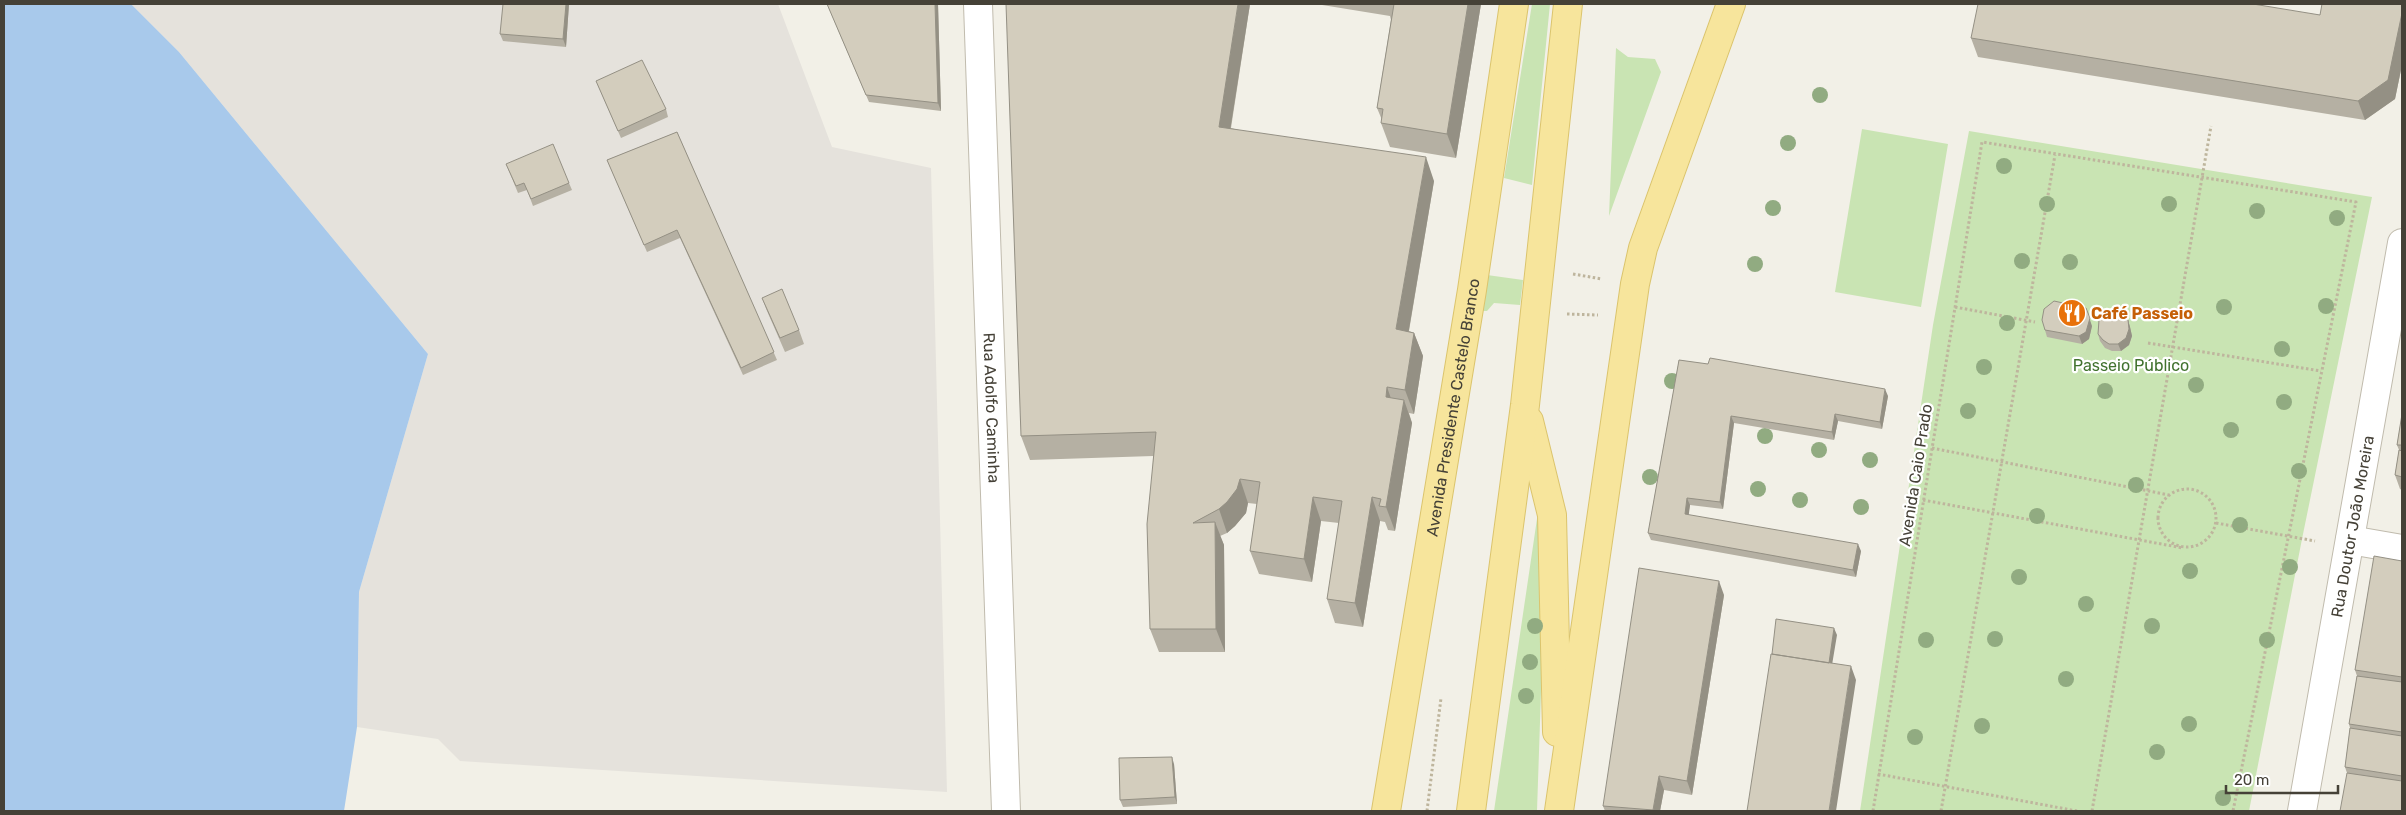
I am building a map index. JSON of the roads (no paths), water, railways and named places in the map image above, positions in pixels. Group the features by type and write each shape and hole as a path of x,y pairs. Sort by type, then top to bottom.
{"main road":[{"name":"Avenida Presidente Castelo Branco","path":"1386,811 1472,290 1514,4"},
{"path":"1471,811 1525,406 1568,4"},
{"path":"1559,811 1622,282 1643,248 1731,4"},
{"path":"1525,406 1552,514 1559,811"}],"street":[{"name":"Rua Adolfo Caminha","path":"978,4 1006,811"},
{"name":"Rua Doutor João Moreira","path":"2302,811 2402,243"},
{"path":"2349,543 2402,548"}],"water":[{"path":"4,4 131,4 179,52 428,354 359,592 357,727 344,811 4,811"}],"place":[{"name":"Café Passeio","path":"2072,313"}],"park label":[{"name":"Passeio Público","path":"2131,365"}]}
